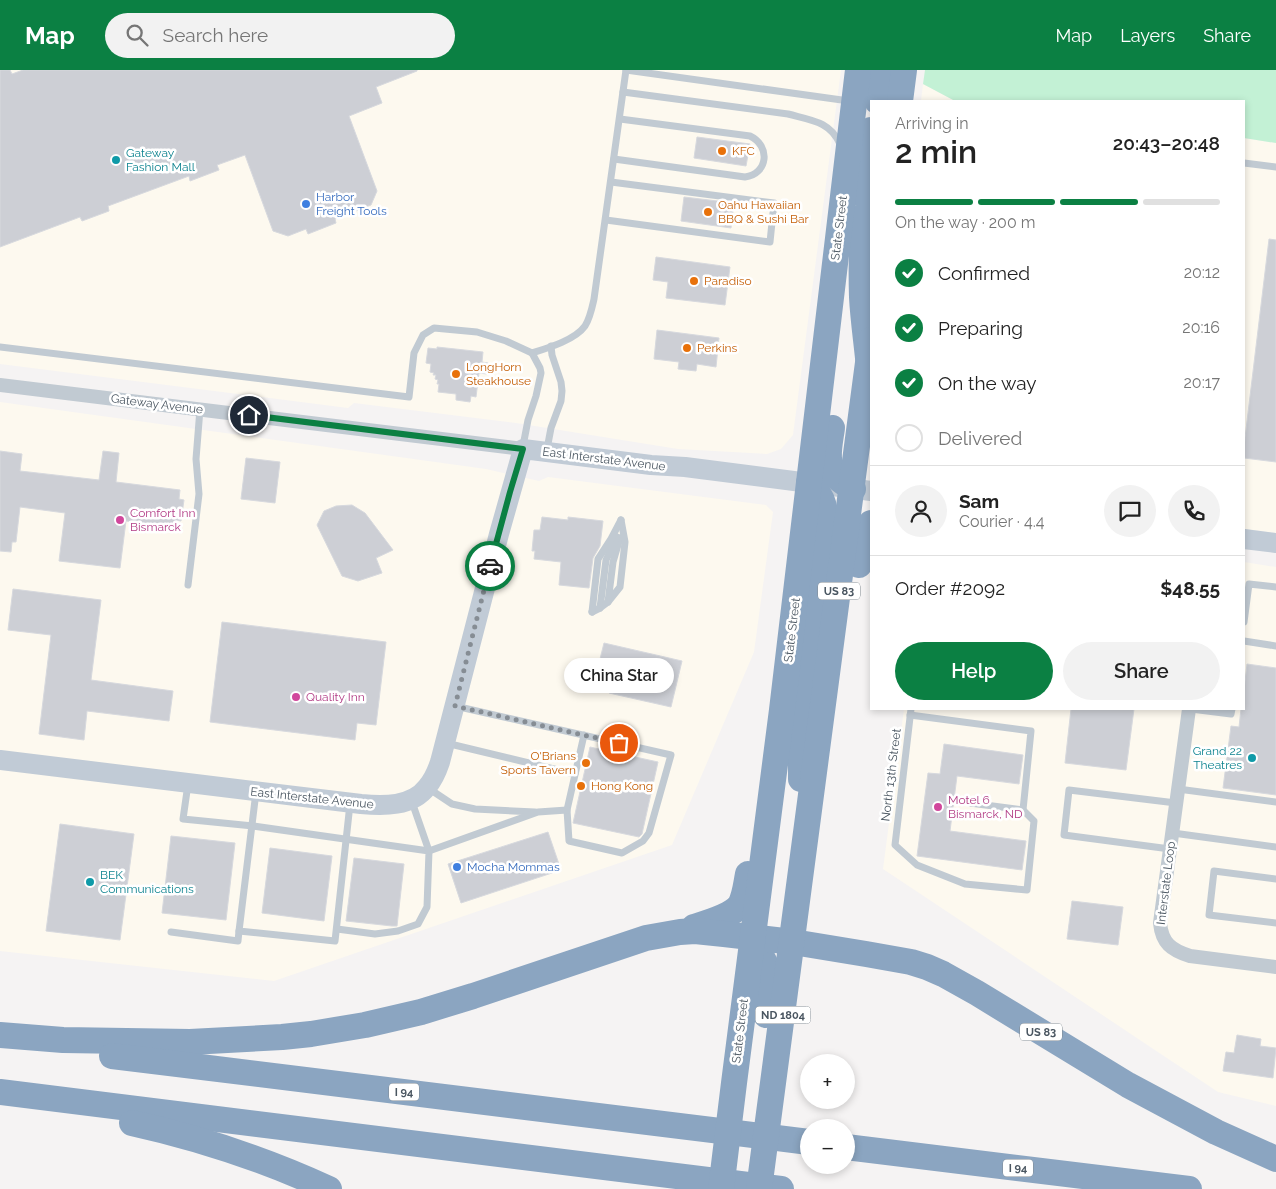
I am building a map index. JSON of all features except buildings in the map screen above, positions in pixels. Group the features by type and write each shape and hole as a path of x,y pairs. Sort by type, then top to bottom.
{"highway":[{"name":"State Street","path":"858,70 868,112 870,133"},
{"path":"872,100 881,70"},
{"name":"State Street","path":"759,1189 747,982 802,547 847,163 868,112"},
{"name":"State Street","path":"721,1189 753,1086 793,942 806,842 862,490 870,350 862,299 862,251 864,195 870,150"},
{"path":"847,163 852,218 850,267 829,454 830,467 836,477 862,490"},
{"path":"806,842 802,797 802,715 825,511 823,500 809,482"},
{"path":"806,842 832,756 861,550 864,533 870,524"},
{"path":"680,932 726,916 739,905 746,887 786,582 802,547"},
{"path":"0,1035 63,1040 190,1042 338,1030 393,1019 473,996 646,938 695,931 793,942"},
{"path":"735,1189 770,983 768,969 752,937"},
{"name":"US 83","path":"793,942 911,962 943,974 1136,1090 1216,1132 1276,1159"},
{"name":"I 94","path":"0,1042 800,1141"},
{"path":"744,1189 753,1086"},
{"path":"0,1092 781,1189"},
{"path":"0,1102 122,1121 183,1135 266,1162 329,1189"},
{"name":"I 94","path":"855,1148 1189,1189"}],"street":[{"name":"Gateway Avenue","path":"0,385 523,449"},
{"name":"East Interstate Avenue","path":"0,760 350,803 390,805 404,802 417,797 427,788 440,762 498,534 523,449 809,482 862,490"},
{"path":"1245,538 1276,542"},
{"name":"Interstate Loop","path":"1190,710 1160,923 1161,931 1168,945 1190,956 1276,967"}],"lane":[{"path":"532,354 577,334 584,326 590,314 597,285 626,70 868,112"},
{"path":"623,92 788,114 811,120 822,124 834,133 847,163"},
{"path":"614,159 745,177 756,173 761,168 763,160 764,153 760,142 750,136 620,119"},
{"path":"1245,163 1276,167"},
{"path":"606,220 770,242 774,204 611,182"},
{"path":"0,347 409,397 414,353 422,335 434,328 477,332 506,341 532,354 540,368 536,396 528,420 523,449"},
{"path":"546,452 562,392 551,346"},
{"path":"188,584 199,494 196,459 200,409"},
{"path":"621,520 625,542 620,587 608,602 592,612 598,559 612,539 621,520"},
{"path":"600,608 606,560 616,540 621,520"},
{"path":"1245,614 1249,584 1276,587"},
{"path":"1245,641 1276,646"},
{"path":"455,706 584,735 671,755 649,833 643,841 622,853 569,841 567,810 584,735"},
{"path":"1198,710 1231,714 1232,710"},
{"path":"910,712 1031,731 1022,810 970,803"},
{"name":"North 13th Street","path":"910,712 895,845 917,865 965,884 1027,890 1034,821 1022,810"},
{"path":"445,743 575,774"},
{"path":"188,784 184,819 253,826 430,852 538,812"},
{"path":"427,788 452,804 475,809 538,812 567,810"},
{"path":"1178,789 1276,802"},
{"path":"1170,849 1064,835 1069,790 1176,803"},
{"path":"171,932 238,941 256,792"},
{"path":"337,929 374,934 398,931 418,924 427,908 430,852 411,799"},
{"path":"239,931 335,941 350,803"},
{"path":"1172,833 1276,847"},
{"path":"1276,879 1214,871 1209,915 1276,924"}],"shaded area":[{"path":"0,70 841,70 793,435 781,449 767,454 678,449 516,423 354,403 348,408 0,364"},
{"path":"923,84 953,100 921,100"},
{"path":"1245,138 1276,143 1276,533 1245,529"},
{"path":"0,402 486,469 539,481 548,477 766,505 773,512 754,652 672,845 274,981 0,951"},
{"path":"1245,562 1276,567 1276,1106 1218,1092 883,869 904,710 1245,710"}],"green space":[{"path":"925,70 1276,70 1276,143 1245,138 1245,100 953,100 923,84"}],"way so far":[{"path":"490,566 455,706 619,743"}],"place":[{"name":"KFC","path":"722,151"},
{"name":"Gateway Fashion Mall","path":"116,160"},
{"name":"Harbor Freight Tools","path":"306,204"},
{"name":"Oahu Hawaiian BBQ & Sushi Bar","path":"708,212"},
{"name":"Paradiso","path":"694,281"},
{"name":"Perkins","path":"687,348"},
{"name":"LongHorn Steakhouse","path":"456,374"},
{"name":"Comfort Inn Bismarck","path":"120,520"},
{"name":"Quality Inn","path":"296,697"},
{"name":"China Star","path":"619,743"},
{"name":"Grand 22 Theatres","path":"1252,758"},
{"name":"O'Brians Sports Tavern","path":"586,763"},
{"name":"Hong Kong","path":"581,786"},
{"name":"Motel 6 Bismarck, ND","path":"938,807"},
{"name":"Mocha Mommas","path":"457,867"},
{"name":"BEK Communications","path":"90,882"}],"route":[{"path":"249,415 523,449 490,566"}]}
